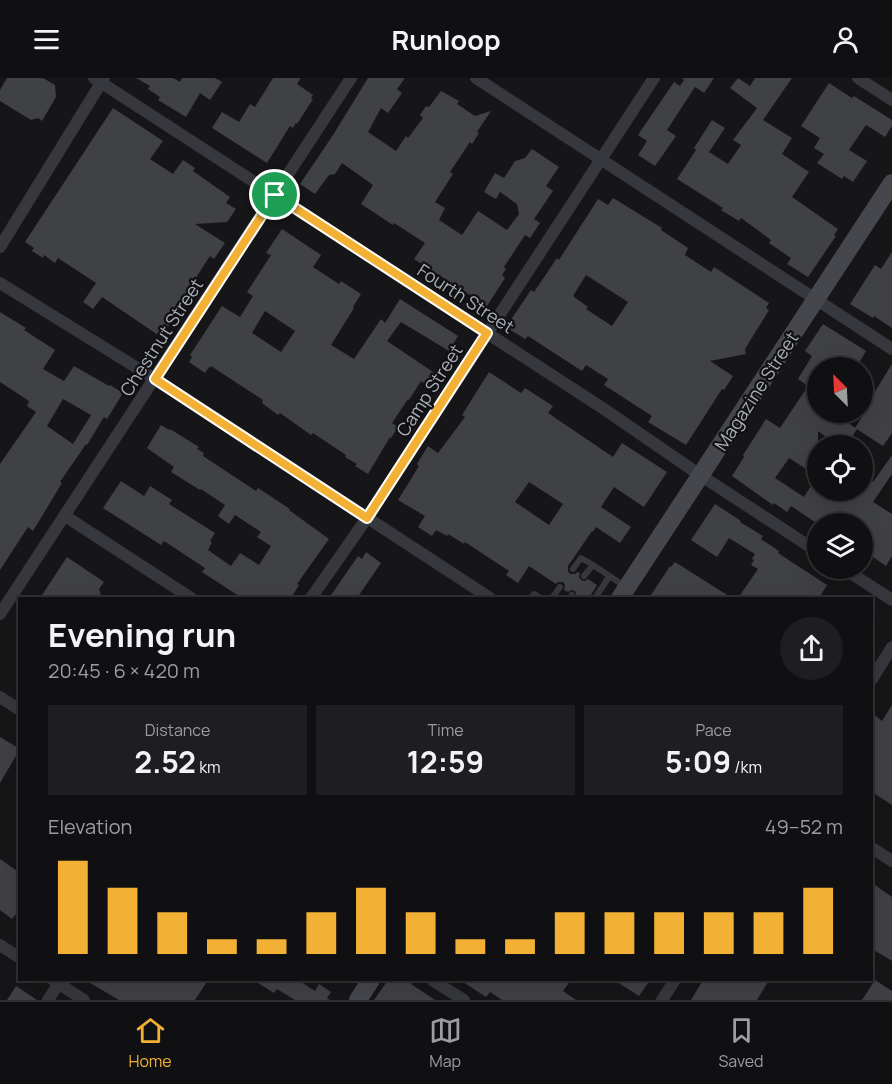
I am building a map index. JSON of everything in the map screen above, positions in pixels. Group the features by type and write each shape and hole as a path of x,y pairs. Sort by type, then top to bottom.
{"street":[{"name":"Chestnut Street","path":"0,614 351,78"},
{"path":"476,78 892,349"},
{"name":"Camp Street","path":"312,597 367,518 654,78"},
{"path":"858,78 892,100"},
{"name":"Fourth Street","path":"100,80 604,409 807,545"},
{"path":"0,247 100,80"},
{"name":"Magazine Street","path":"623,593 892,183"},
{"path":"0,283 155,379 486,597"},
{"path":"65,516 189,597"},
{"path":"860,579 892,600"},
{"path":"873,677 892,647"},
{"path":"0,697 18,709"},
{"path":"873,849 892,861"},
{"path":"0,945 18,957"},
{"path":"48,1000 58,981 84,1000"},
{"path":"358,1000 370,981"},
{"path":"434,981 464,1000"},
{"path":"662,1000 674,981"}],"lane":[{"path":"573,569 581,558 609,577 623,593"},
{"path":"585,576 593,565"},
{"path":"596,597 609,577"},
{"path":"553,597 560,587"}],"building":[{"path":"7,78 43,78 55,85 56,97 42,121 38,118 31,120 0,101 0,90"},
{"path":"136,78 173,78 180,82 182,78 215,78 222,82 210,100 200,93 186,117 158,100 160,97 148,89 150,86"},
{"path":"273,78 301,78 297,84 313,95 311,98 313,99 297,124 293,128 290,126 267,163 212,128 222,112 239,122 250,104 255,107"},
{"path":"368,78 405,78 397,89 402,93 388,113 381,108 368,132 396,151 423,118 420,115 426,106 429,107 441,91 459,101 457,104 475,116 491,111 472,144 470,142 450,172 453,174 435,202 445,208 439,220 462,235 478,211 507,230 519,214 517,204 500,192 496,199 484,192 495,173 504,178 515,161 525,158 532,149 559,167 546,186 553,191 534,219 540,223 530,238 525,235 504,267 506,269 502,275 505,278 487,306 414,259 425,243 361,204 373,185 342,163 335,174 329,175 315,194 300,184"},
{"path":"682,78 714,78 704,93 695,87 667,130 676,136 655,166 638,155 647,141 638,135 674,82 680,86 684,80"},
{"path":"738,78 750,86 755,78 792,78 763,120 792,138 782,154 809,172 792,197 838,229 834,235 836,236 808,277 787,264 791,258 769,243 771,240 741,218 739,221 677,179 712,120 725,128 709,152 728,164 741,145 733,140 757,108 730,88"},
{"path":"829,83 892,120 892,126 885,137 866,125 849,150 867,161 853,182 844,176 842,179 817,163 824,154 814,148 820,138 801,126"},
{"path":"113,108 163,141 150,159 173,174 183,160 195,168 193,171 230,197 226,203 236,209 227,222 195,224 225,243 214,259 210,256 182,299 185,301 161,337 102,297 93,309 83,302 96,283 58,258 55,263 44,255 43,258 32,251 34,248 25,242"},
{"path":"613,198 662,228 661,230 688,248 685,255 711,272 714,267 769,303 766,308 769,310 745,349 746,354 710,361 733,376 686,445 648,422 652,416 604,385 608,379 586,365 582,371 528,336 525,339 506,327 531,290 534,292 557,258 559,260 598,199 608,205","holes":["586,275 628,302 612,326 586,309 588,307 573,296"]},
{"path":"282,229 321,255 313,267 339,284 341,281 361,294 331,345 354,359 381,319 385,323 400,299 458,336 449,351 401,322 387,341 436,374 428,386 421,381 408,399 392,423 398,427 368,474 355,466 357,464 345,457 346,455 313,433 311,435 280,413 278,415 262,403 263,400 211,366 205,373 189,362 192,357 190,355 222,306 240,317 253,296 247,292 271,255 266,253","holes":["265,311 295,331 281,352 252,333"]},
{"path":"892,252 892,328 850,304 875,265 881,269"},
{"path":"0,312 55,350 43,369 64,381 74,366 123,393 107,419 104,417 60,482 62,483 33,531 28,527 0,570 0,464 36,412 27,406 29,401 0,382","holes":["63,399 91,415 73,444 47,426"]},
{"path":"823,324 866,351 862,357 812,356 805,351"},
{"path":"807,364 807,385 798,379"},
{"path":"892,364 892,433 883,446 873,440 873,435 866,435 855,428 858,423 873,423 873,395"},
{"path":"489,372 521,393 525,388 553,406 548,413 613,457 622,443 667,472 644,507 614,487 601,507 631,527 620,543 596,527 568,566 570,574 580,573 581,580 588,579 597,585 590,597 577,597 575,591 564,590 563,582 556,584 529,566 518,583 506,575 509,571 465,542 464,544 436,530 432,536 418,527 425,516 398,500 419,466 417,464 428,446 438,453 465,417 462,415","holes":["529,482 563,504 549,525 515,502"]},
{"path":"807,388 807,423 848,423 857,429 853,435 824,435 818,431 818,435 807,435 807,470 789,458 775,478 804,497 807,492 807,501 873,501 873,482 892,455 892,474 873,502 892,514 892,556 886,566 873,557 873,513 807,513 807,517 791,506 787,512 774,503 773,505 732,476 766,419 780,428"},
{"path":"161,425 170,429 199,447 197,449 204,453 203,456 256,491 258,488 290,509 329,539 297,584 299,585 292,597 240,597 202,572 205,568 164,541 161,545 103,508 121,481 144,496 150,486 172,500 169,504 215,533 208,550 231,566 240,553 259,565 271,546 257,537 261,532 235,515 229,524 218,516 225,505 171,472 174,467 147,448"},
{"path":"715,504 763,536 761,539 779,551 778,553 807,572 807,579 818,579 827,585 820,597 739,597 758,569 751,565 755,554 729,538 717,557 691,540"},
{"path":"366,552 381,563 358,597 330,597 358,556 362,559"},
{"path":"67,557 104,582 99,589 102,597 41,597"},
{"path":"675,562 730,597 650,597"},
{"path":"892,705 892,805 873,793 873,714 882,721"},
{"path":"0,737 18,748 18,752 0,783"},
{"path":"0,859 18,872 18,912 12,919 0,910"},
{"path":"873,884 892,897 892,961 873,950"},
{"path":"875,980 892,991 892,1000 862,1000"},
{"path":"87,981 207,981 195,1000 119,1000"},
{"path":"255,981 300,981 315,991 319,984 331,992 327,998 330,1000 295,1000 277,989 274,993"},
{"path":"387,981 413,981 411,984 435,1000 374,1000"},
{"path":"462,981 570,981 563,991 576,1000 502,1000 490,992 486,997"},
{"path":"616,981 649,981 639,996"},
{"path":"702,981 768,981 757,1000 691,1000"},
{"path":"16,986 37,1000 7,1000"}],"route":[{"path":"275,195 487,333 367,518 155,379 275,195"}]}
